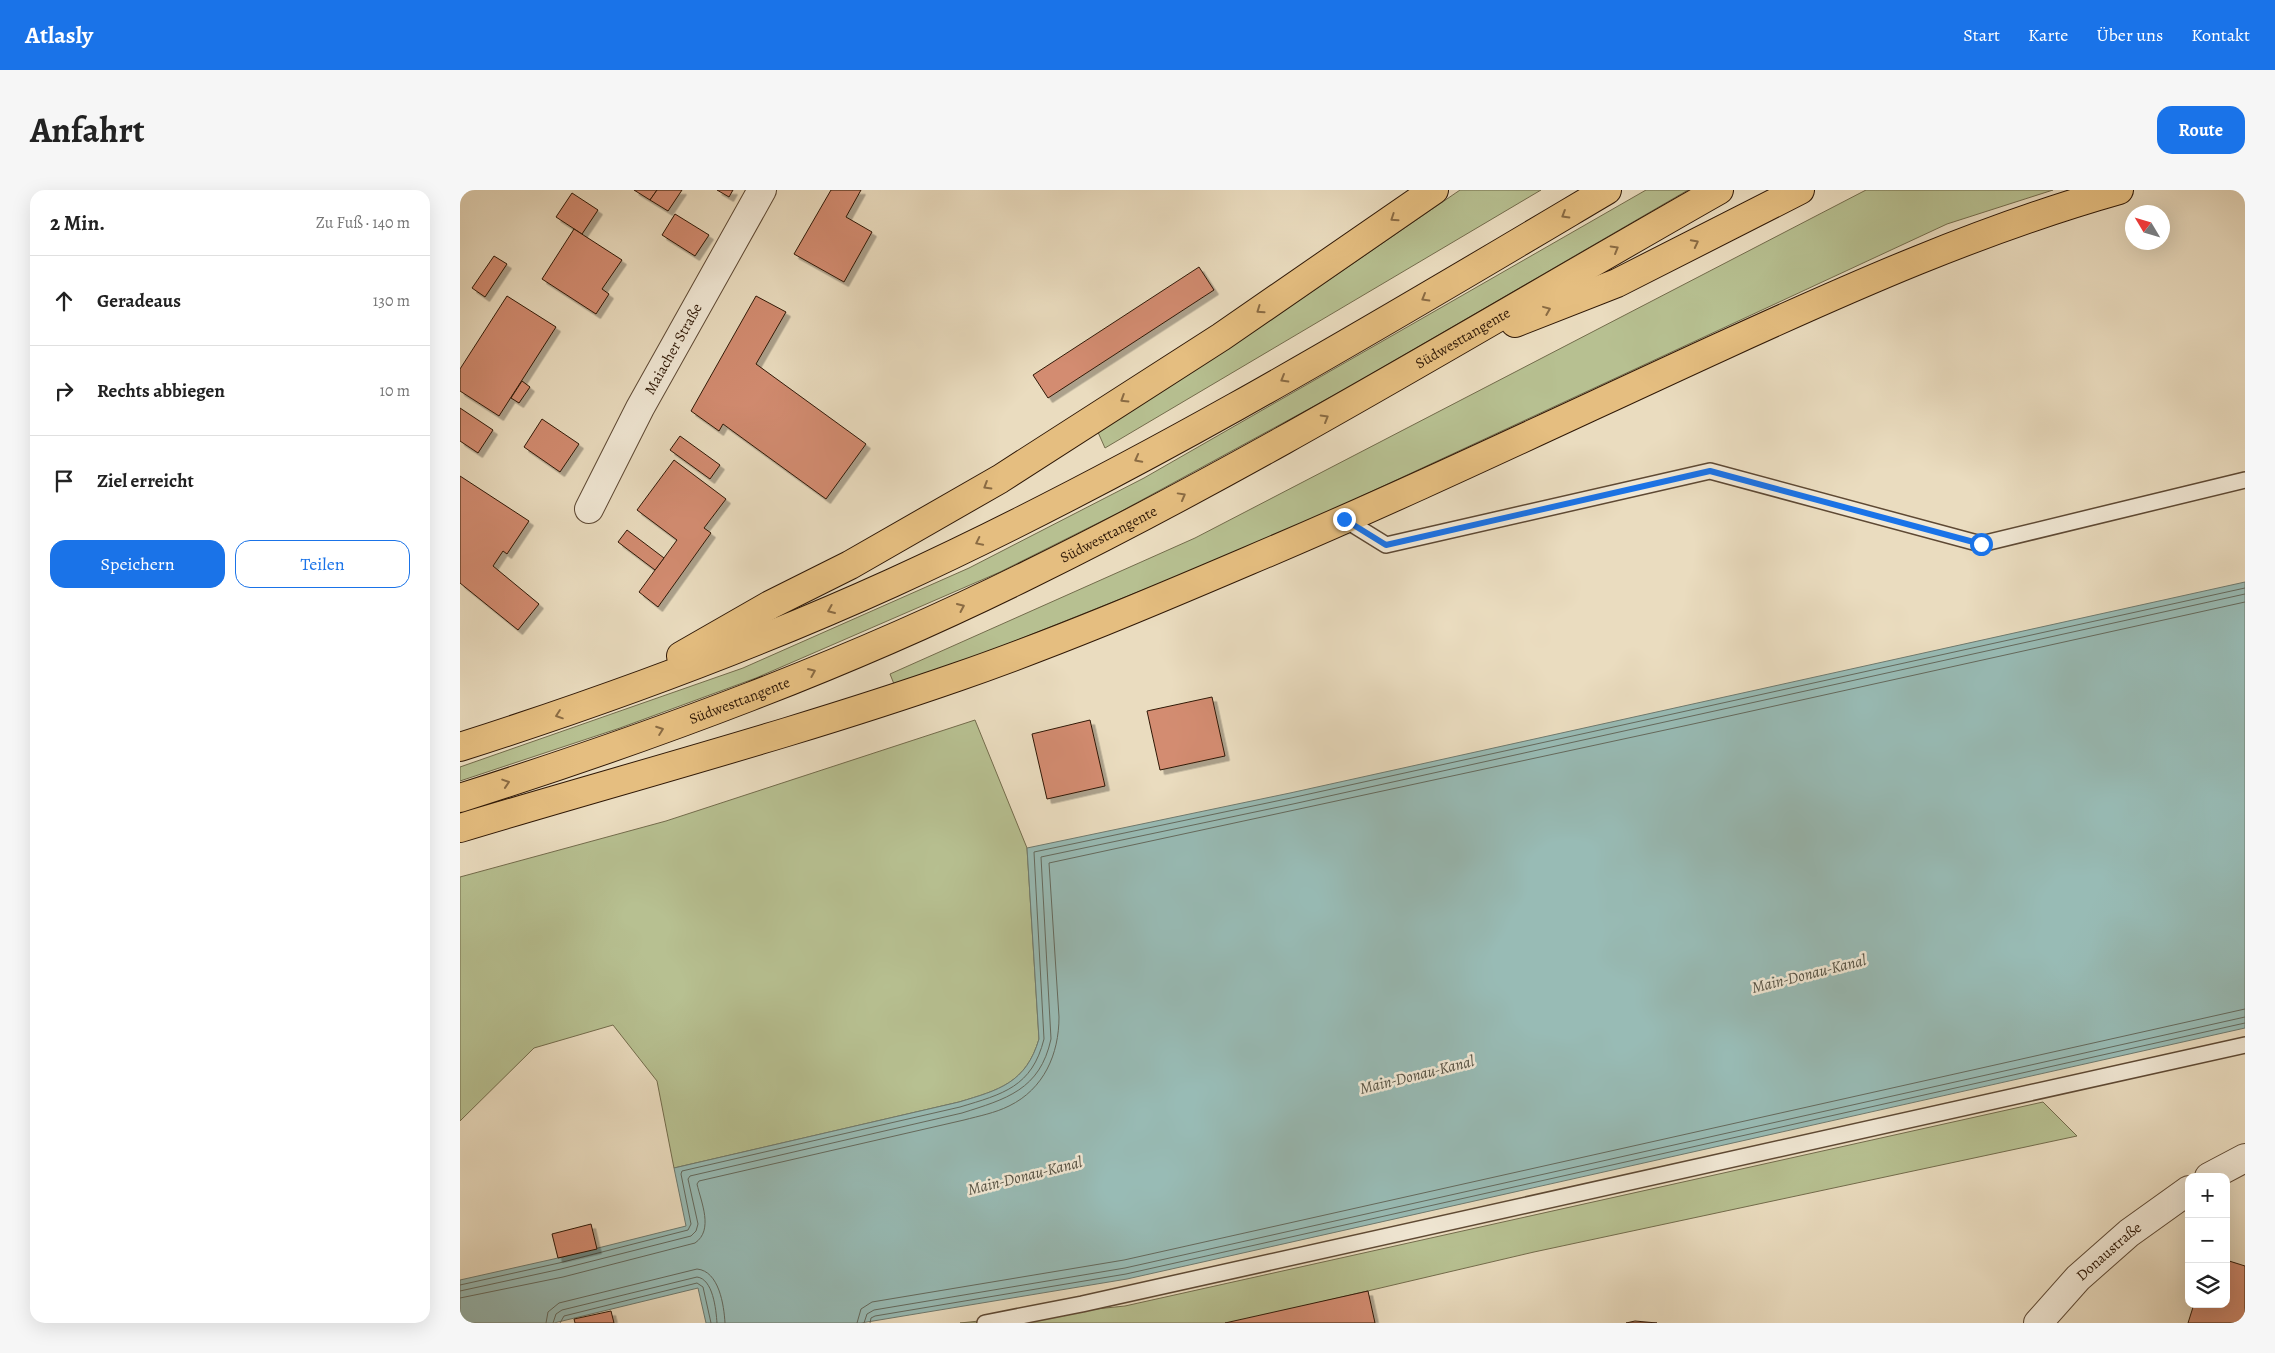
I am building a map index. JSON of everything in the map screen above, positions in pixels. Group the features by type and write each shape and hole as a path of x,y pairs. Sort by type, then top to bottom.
{"highway":[{"path":"605,699 770,605 850,565 1000,479 1221,337 1434,190"},
{"path":"460,747 605,699 838,607 1065,499 1244,401 1607,190"},
{"name":"Südwesttangente","path":"460,798 576,761 781,685 969,603 1139,519 1307,428 1719,190"},
{"path":"1437,354 1616,283 1800,190"},
{"path":"460,828 797,728 955,678 1055,640 1249,561 1344,519 1902,264 2016,222 2120,190"}],"street":[{"name":"Maiacher Straße","path":"589,509 640,408 762,190"},
{"path":"2217,1173 2245,1158"},
{"name":"Donaustraße","path":"2038,1323 2078,1278 2129,1233 2185,1193"}],"lane":[{"path":"1344,519 1386,545 1710,471 1981,544 2245,480"},
{"path":"985,1323 1101,1300 2245,1045"}],"green space":[{"path":"1460,190 1541,190 1105,448 1097,430 1234,345"},
{"path":"1646,190 1688,190 1349,387 1118,513 1000,572 756,678 620,728 460,781 460,767 743,668 969,568 1144,478"},
{"path":"1866,190 2053,190 1947,224 1263,542 970,659 894,684 890,674 1195,538"},
{"path":"975,720 1027,848 1039,1039 1027,1066 1019,1075 987,1093 959,1102 674,1168 657,1081 613,1025 534,1048 460,1121 460,877 666,821"},
{"path":"2043,1102 2077,1136 1534,1252 1231,1323 960,1323 1125,1306"}],"water":[{"name":"Main-Donau-Kanal","path":"2245,582 2245,1028 1127,1279 861,1323 706,1323 698,1288 554,1323 460,1323 460,1280 686,1226 674,1168 959,1102 987,1093 1019,1075 1027,1066 1039,1039 1027,848 1290,793"}],"building":[{"path":"634,190 657,190 650,200"},
{"path":"657,190 682,190 668,211 650,200"},
{"path":"717,190 733,190 729,197"},
{"path":"831,190 861,190 846,217 872,232 844,282 794,254"},
{"path":"572,193 598,210 582,234 556,217"},
{"path":"675,214 709,235 695,256 662,235"},
{"path":"574,229 622,260 602,289 609,294 596,314 542,279"},
{"path":"494,256 507,264 485,297 472,288"},
{"path":"1199,267 1214,290 1048,398 1033,375"},
{"path":"507,296 556,327 499,416 460,391 460,369"},
{"path":"756,296 786,312 756,364 866,444 826,499 723,424 719,431 691,411"},
{"path":"522,381 530,387 519,403 511,398"},
{"path":"460,408 493,430 478,453 460,441"},
{"path":"542,419 579,444 560,472 524,447"},
{"path":"680,436 720,465 710,479 670,450"},
{"path":"674,460 726,499 704,528 711,533 658,607 639,592 677,540 637,510"},
{"path":"460,476 529,521 507,554 503,551 493,566 539,604 518,630 460,583"},
{"path":"627,530 664,558 655,570 618,542"},
{"path":"1212,697 1225,756 1160,770 1147,711"},
{"path":"1090,720 1105,786 1047,799 1032,734"},
{"path":"591,1224 597,1249 558,1258 552,1234"},
{"path":"2230,1261 2245,1266 2245,1323 2188,1323 2193,1308 2230,1308"},
{"path":"1368,1291 1375,1323 1225,1323"},
{"path":"611,1311 614,1323 575,1323 574,1319"},
{"path":"1635,1321 1657,1323 1626,1323"}],"route":[{"path":"1344,519 1386,545 1710,471 1981,544"}]}
